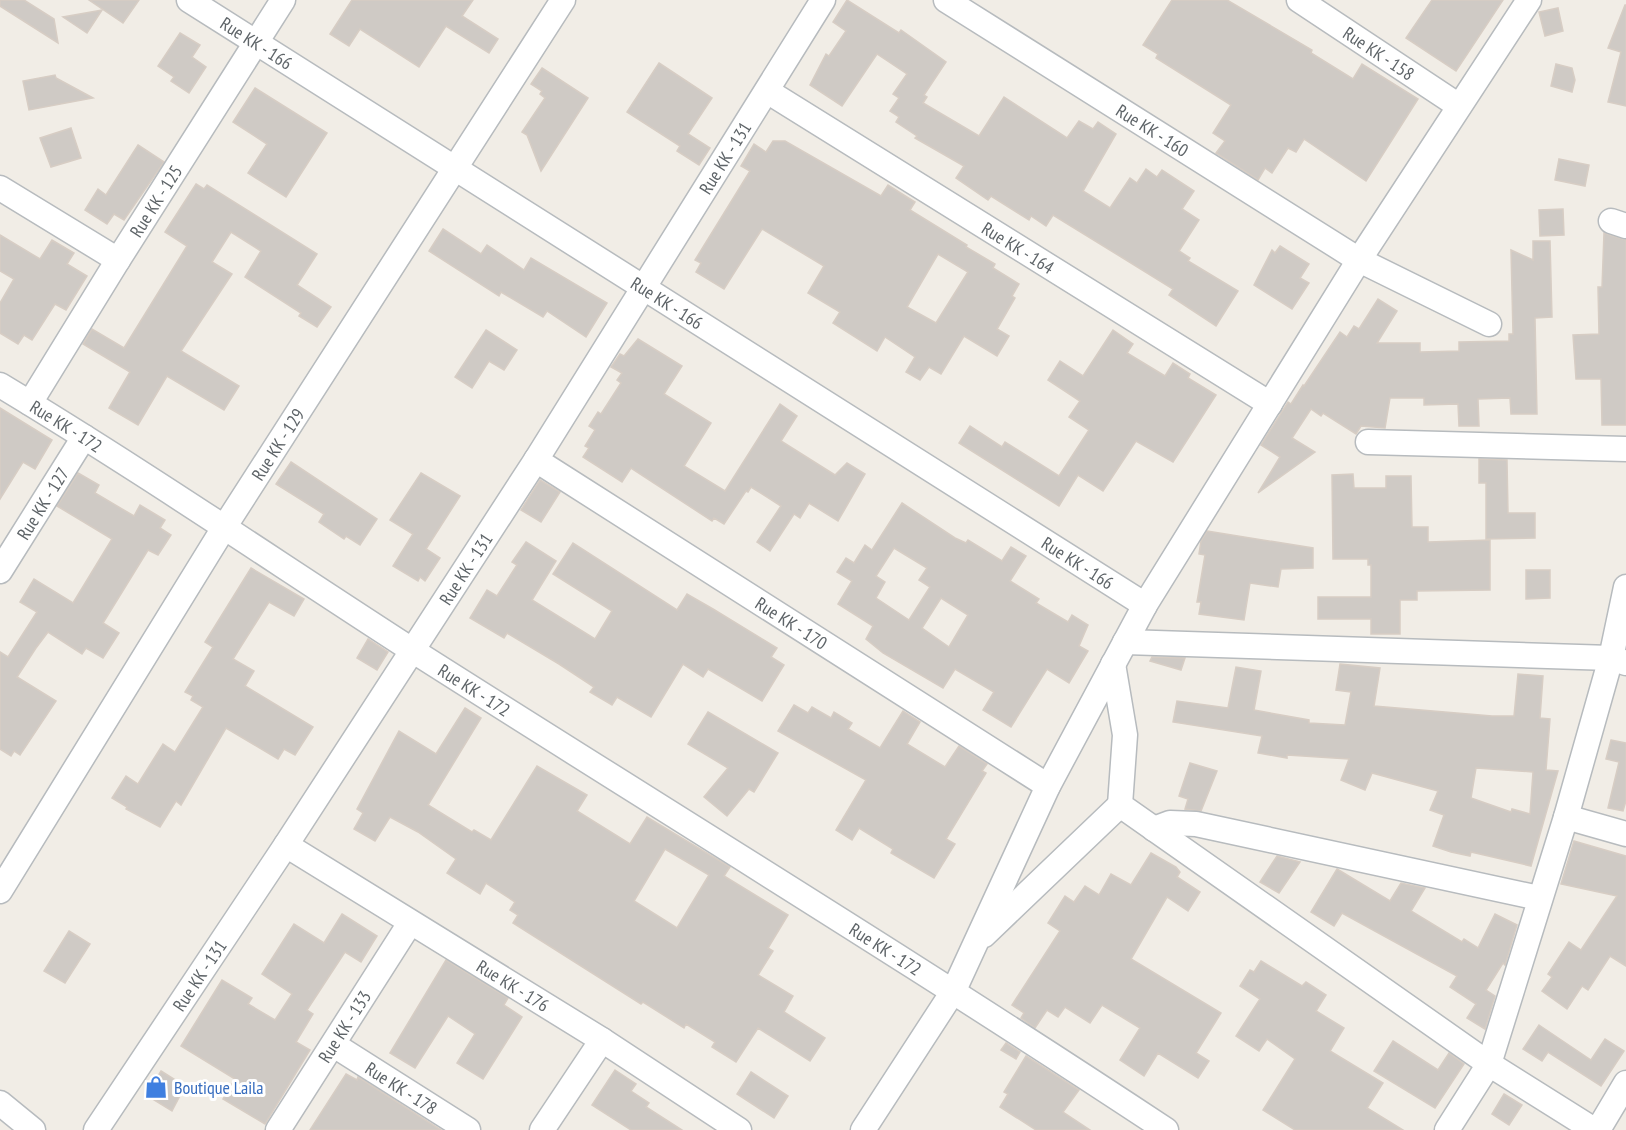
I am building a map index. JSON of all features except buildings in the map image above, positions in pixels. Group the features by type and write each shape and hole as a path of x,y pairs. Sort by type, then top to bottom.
{"street":[{"name":"Rue KK - 166","path":"189,0 1145,605"},
{"name":"Rue KK - 125","path":"30,403 117,260 283,0"},
{"name":"Rue KK - 129","path":"0,891 225,526 563,0"},
{"name":"Rue KK - 131","path":"96,1130 286,845 536,460 823,0"},
{"name":"Rue KK - 160","path":"946,0 1359,260 1489,324"},
{"name":"Rue KK - 158","path":"1299,0 1458,106"},
{"path":"863,1130 954,990 1048,786 1145,605 1359,260 1529,0"},
{"name":"Rue KK - 164","path":"767,91 1270,404"},
{"path":"0,188 117,260"},
{"name":"Rue KK - 172","path":"0,385 225,526 413,650 954,990 1166,1130"},
{"name":"Rue KK - 127","path":"0,571 84,437"},
{"path":"1368,442 1626,449"},
{"name":"Rue KK - 170","path":"536,460 1048,786"},
{"path":"1447,1130 1489,1064 1539,898 1618,660 1626,587"},
{"path":"1125,642 1618,660"},
{"path":"975,943 1120,805 1125,735 1113,664"},
{"path":"1120,805 1489,1064 1595,1130 1626,1083"},
{"path":"1566,817 1626,834"},
{"path":"1154,829 1170,823 1196,824 1539,898"},
{"name":"Rue KK - 176","path":"286,845 602,1040 739,1130"},
{"name":"Rue KK - 133","path":"278,1130 410,923"},
{"path":"542,1130 602,1040"},
{"name":"Rue KK - 178","path":"334,1045 468,1130"},
{"path":"0,1103 33,1130"}],"place":[{"name":"Boutique Laila","path":"156,1087"}]}
